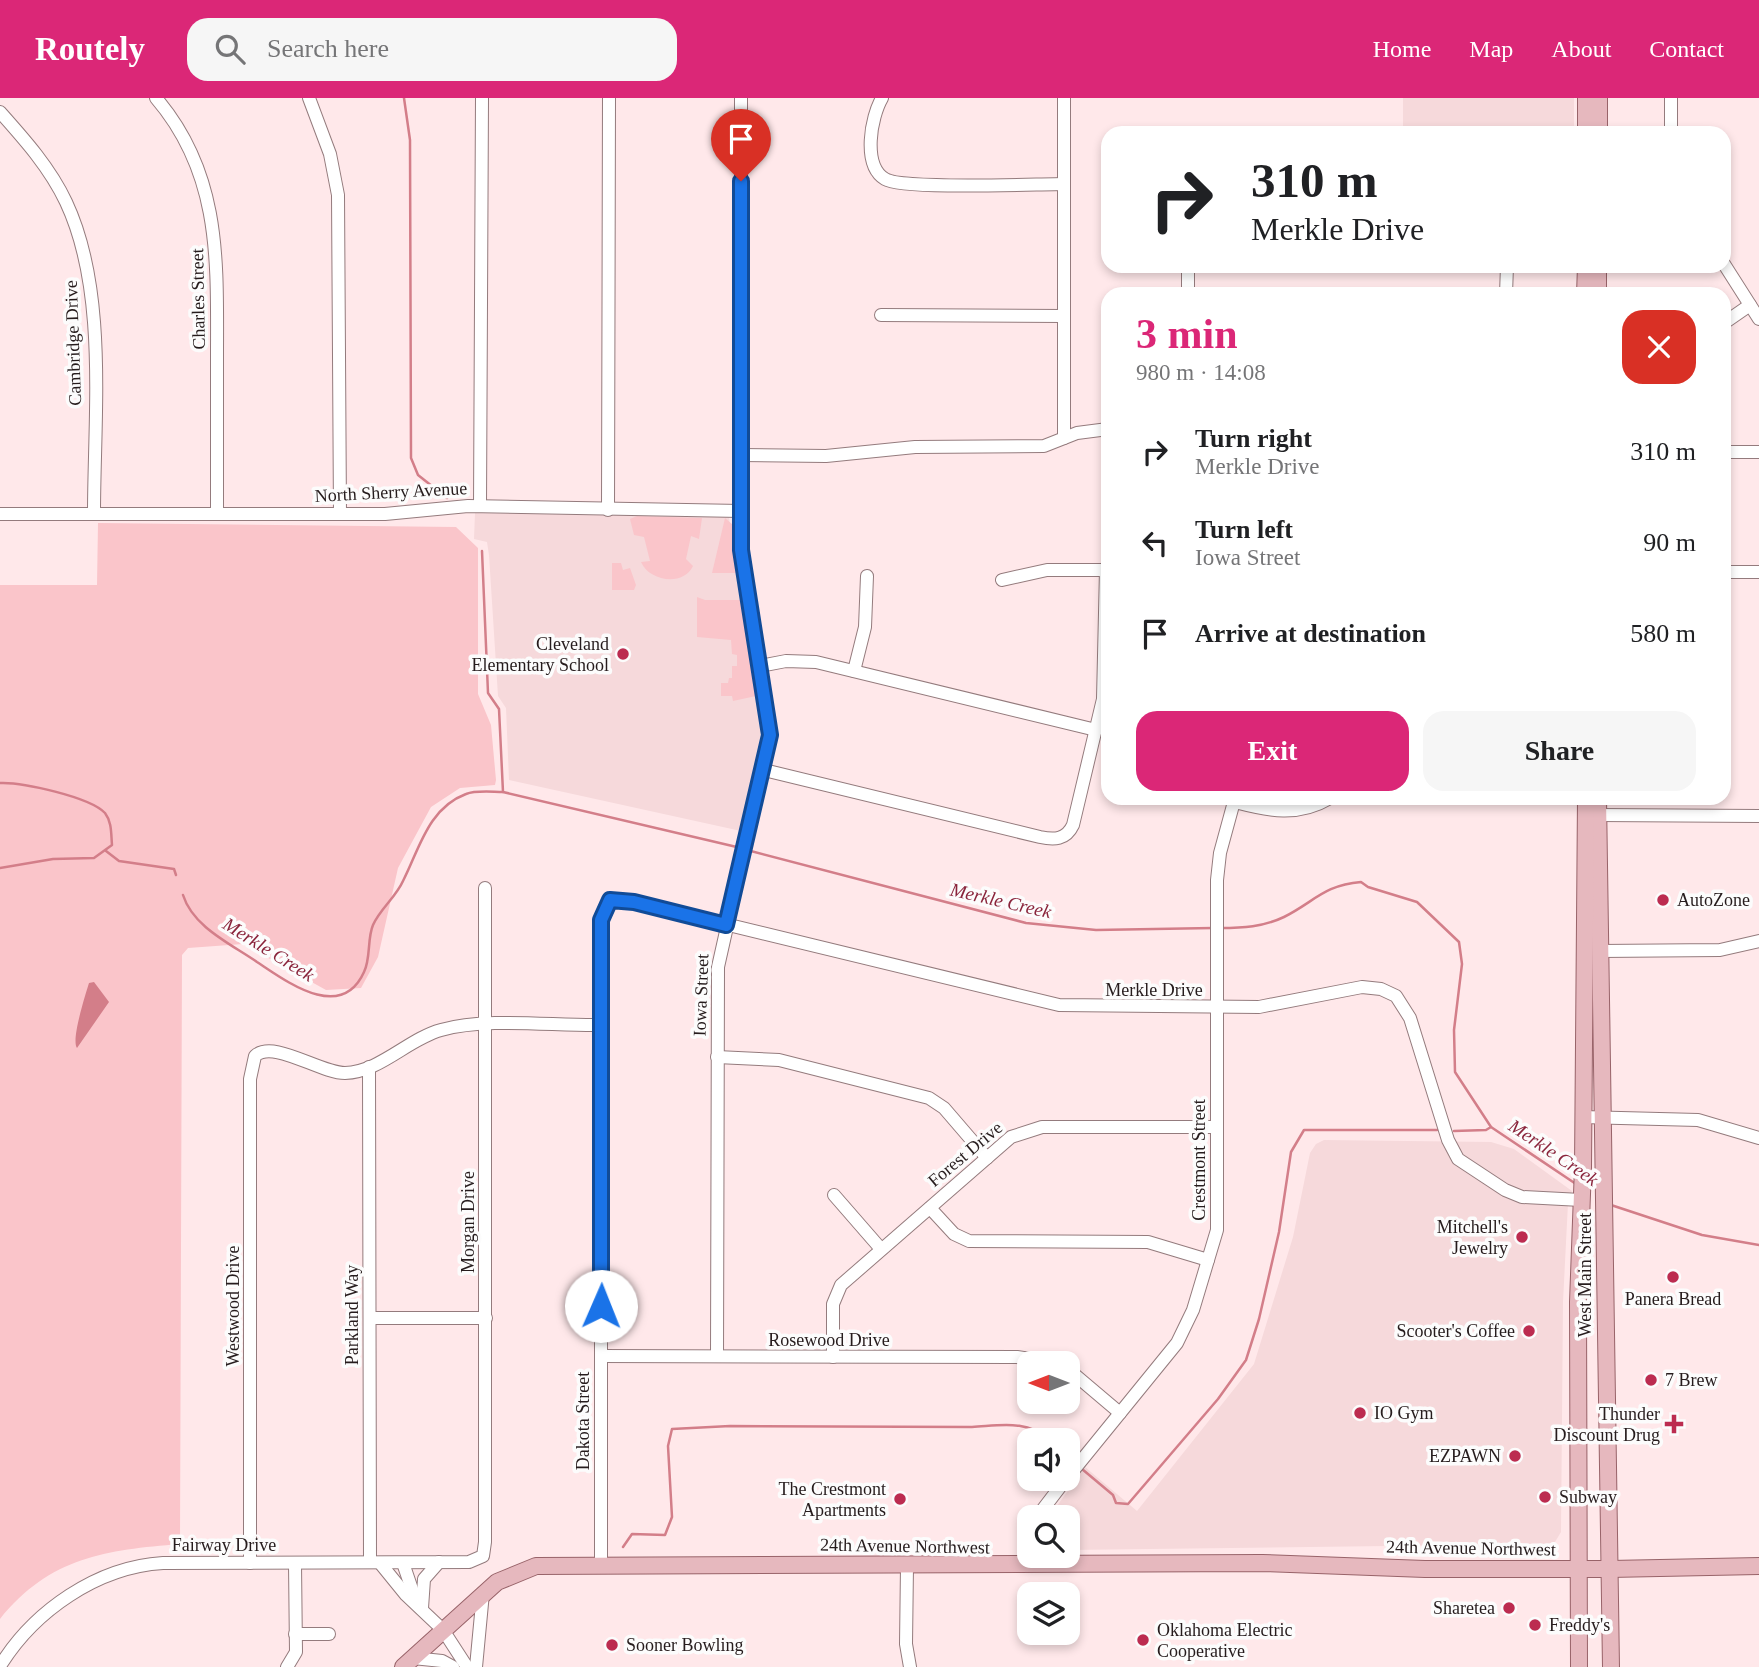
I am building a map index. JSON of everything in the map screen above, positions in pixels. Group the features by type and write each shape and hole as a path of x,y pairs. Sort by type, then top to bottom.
{"main road":[{"path":"1586,98 1586,126"},
{"path":"1599,98 1599,126"},
{"name":"West Main Street","path":"1579,1667 1586,805"},
{"name":"West Main Street","path":"1598,805 1611,1667"},
{"name":"24th Avenue Northwest","path":"1080,1561 1277,1563 1425,1569 1759,1566"},
{"name":"24th Avenue Northwest","path":"408,1662 483,1593 509,1574 536,1566 907,1566 1017,1562"}],"street":[{"name":"Charles Street","path":"156,98 175,125 197,167 213,224 217,284 217,514"},
{"path":"309,98 330,154 338,195 340,514"},
{"path":"480,506 482,98"},
{"path":"608,510 609,98"},
{"name":"Iowa Street","path":"717,1356 718,967 764,770 770,723 743,564 740,455 741,98"},
{"path":"882,98 873,121 873,160 878,172 889,181 919,185 1064,184"},
{"path":"1064,98 1064,438"},
{"path":"1671,98 1671,126"},
{"name":"Cambridge Drive","path":"0,112 35,152 56,183 74,222 89,274 93,318 94,513"},
{"path":"1730,273 1759,319"},
{"path":"1731,318 1750,305"},
{"path":"881,315 1064,316"},
{"path":"740,455 826,456 915,447 1034,447 1090,430 1101,429"},
{"path":"1731,452 1759,452"},
{"name":"North Sherry Avenue","path":"0,514 340,514 480,506 741,511"},
{"path":"1002,580 1047,570 1101,570"},
{"path":"1731,572 1759,572"},
{"path":"854,671 865,626 867,576"},
{"path":"760,666 801,660 1096,730"},
{"path":"764,770 1057,839 1068,833 1073,825 1096,730 1101,696"},
{"name":"Crestmont Street","path":"1080,1462 1184,1332 1217,1230 1217,917 1220,853 1234,805"},
{"path":"1257,805 1287,812 1314,805"},
{"path":"1598,815 1759,816"},
{"name":"Morgan Drive","path":"482,1556 486,1318 485,888"},
{"name":"Merkle Drive","path":"610,900 634,902 1059,1005 1272,1007 1352,988 1387,990 1402,1001 1410,1018 1450,1144 1458,1159 1505,1190 1522,1197 1581,1198"},
{"name":"Dakota Street","path":"601,1565 601,920 610,900"},
{"path":"1600,951 1720,950 1759,941"},
{"path":"369,1068 432,1033 485,1025 601,1025"},
{"name":"Westwood Drive","path":"250,1563 252,1061 259,1052 276,1051 335,1072 355,1072 369,1068"},
{"path":"717,1057 779,1060 929,1098 944,1108 987,1158"},
{"name":"Parkland Way","path":"369,1068 375,1562"},
{"path":"1583,1117 1698,1119 1759,1138"},
{"name":"Forest Drive","path":"833,1357 834,1296 841,1285 1011,1136 1030,1128 1217,1127"},
{"path":"834,1195 881,1248"},
{"path":"930,1208 954,1234 970,1241 1148,1242 1208,1260"},
{"path":"370,1318 486,1318"},
{"name":"Rosewood Drive","path":"601,1356 1017,1357"},
{"path":"1080,1379 1120,1413"},
{"name":"Crestmont Street","path":"1046,1505 1057,1491"},
{"name":"Fairway Drive","path":"0,1666 18,1639 38,1619 72,1594 112,1574 148,1563 403,1563 475,1561 482,1556"},
{"path":"375,1562 443,1630 467,1667"},
{"path":"419,1604 424,1579 439,1562"},
{"path":"403,1563 419,1604"},
{"path":"288,1667 296,1652 295,1564"},
{"path":"907,1566 906,1644 910,1667"},
{"path":"476,1667 483,1593"},
{"path":"295,1634 329,1634"},
{"path":"408,1662 442,1661 453,1667"}],"shaded area":[{"path":"1403,98 1574,98 1574,126 1403,126"},
{"name":"Cleveland Elementary School","path":"475,513 729,517 761,723 759,752 741,831 509,780 506,708 498,696 489,555 487,542 474,539"},
{"path":"637,516 702,518 699,539 691,536 686,559 693,566 688,573 682,577 666,579 651,574 645,568 641,562 650,561 644,537 634,535 630,519"},
{"path":"725,518 733,525 736,573 712,573"},
{"path":"98,523 456,527 478,548 478,694 491,725 496,780 495,785 460,788 431,807 398,868 378,957 361,988 326,990 243,944 188,948 182,955 180,1544 128,1550 81,1560 39,1582 19,1598 0,1619 0,585 97,585"},
{"path":"612,563 621,563 623,570 630,568 636,585 634,590 612,590"},
{"path":"697,597 705,600 742,600 758,691 756,696 733,701 732,696 721,696 721,683 728,683 729,678 732,678 732,666 737,666 737,655 732,654 731,640 697,637"},
{"path":"94,982 109,1002 77,1048 77,1027 82,1007 89,983"},
{"path":"1324,1140 1491,1142 1514,1149 1572,1191 1568,1203 1563,1302 1561,1532 1555,1542 1547,1544 1080,1550 1080,1505 1058,1505 1068,1491 1080,1491 1080,1474 1085,1467 1137,1511 1254,1364 1293,1237 1310,1153 1316,1144"}],"waterway":[{"path":"404,98 410,140 411,458 418,475 447,498"},
{"path":"482,551 488,693 499,709 503,792"},
{"name":"Merkle Creek","path":"0,783 55,792 97,807 109,820 112,845 94,858 53,859 0,868"},
{"name":"Merkle Creek","path":"183,895 204,926 283,979 313,993 342,995 354,987 364,972 373,925 400,887 426,831 442,809 466,794 503,792 741,848"},
{"name":"Merkle Creek","path":"747,850 1026,923 1096,930 1213,928"},
{"name":"Merkle Creek","path":"106,851 119,861 174,869 176,875"},
{"name":"Merkle Creek","path":"1220,928 1268,923 1284,917 1328,890 1361,882 1368,887 1417,902 1459,942 1462,964 1454,1030 1455,1072 1491,1127 1576,1184"},
{"path":"1454,1131 1486,1130 1491,1127"},
{"path":"1082,1469 1113,1495 1116,1503 1128,1504 1218,1399 1246,1360 1259,1319 1279,1232 1291,1152 1304,1130 1437,1130"},
{"name":"Merkle Creek","path":"1611,1205 1702,1235 1759,1245"},
{"path":"623,1547 632,1534 665,1535 672,1517 668,1446 672,1429 730,1426 1005,1425 1028,1428"}],"place":[{"name":"Cleveland Elementary School","path":"623,654"},
{"name":"AutoZone","path":"1663,900"},
{"name":"Mitchell's Jewelry","path":"1522,1237"},
{"name":"Panera Bread","path":"1673,1277"},
{"name":"Scooter's Coffee","path":"1529,1331"},
{"name":"7 Brew","path":"1651,1380"},
{"name":"IO Gym","path":"1360,1413"},
{"name":"Thunder Discount Drug","path":"1674,1424"},
{"name":"EZPAWN","path":"1515,1456"},
{"name":"Subway","path":"1545,1497"},
{"name":"The Crestmont Apartments","path":"900,1499"},
{"name":"Sharetea","path":"1509,1608"},
{"name":"Freddy's","path":"1535,1625"},
{"name":"Oklahoma Electric Cooperative","path":"1143,1640"},
{"name":"Sooner Bowling","path":"612,1645"}],"route":[{"path":"601,1306 601,920 610,900 634,902 726,925 769,741 768,706 741,550 741,181"}]}
